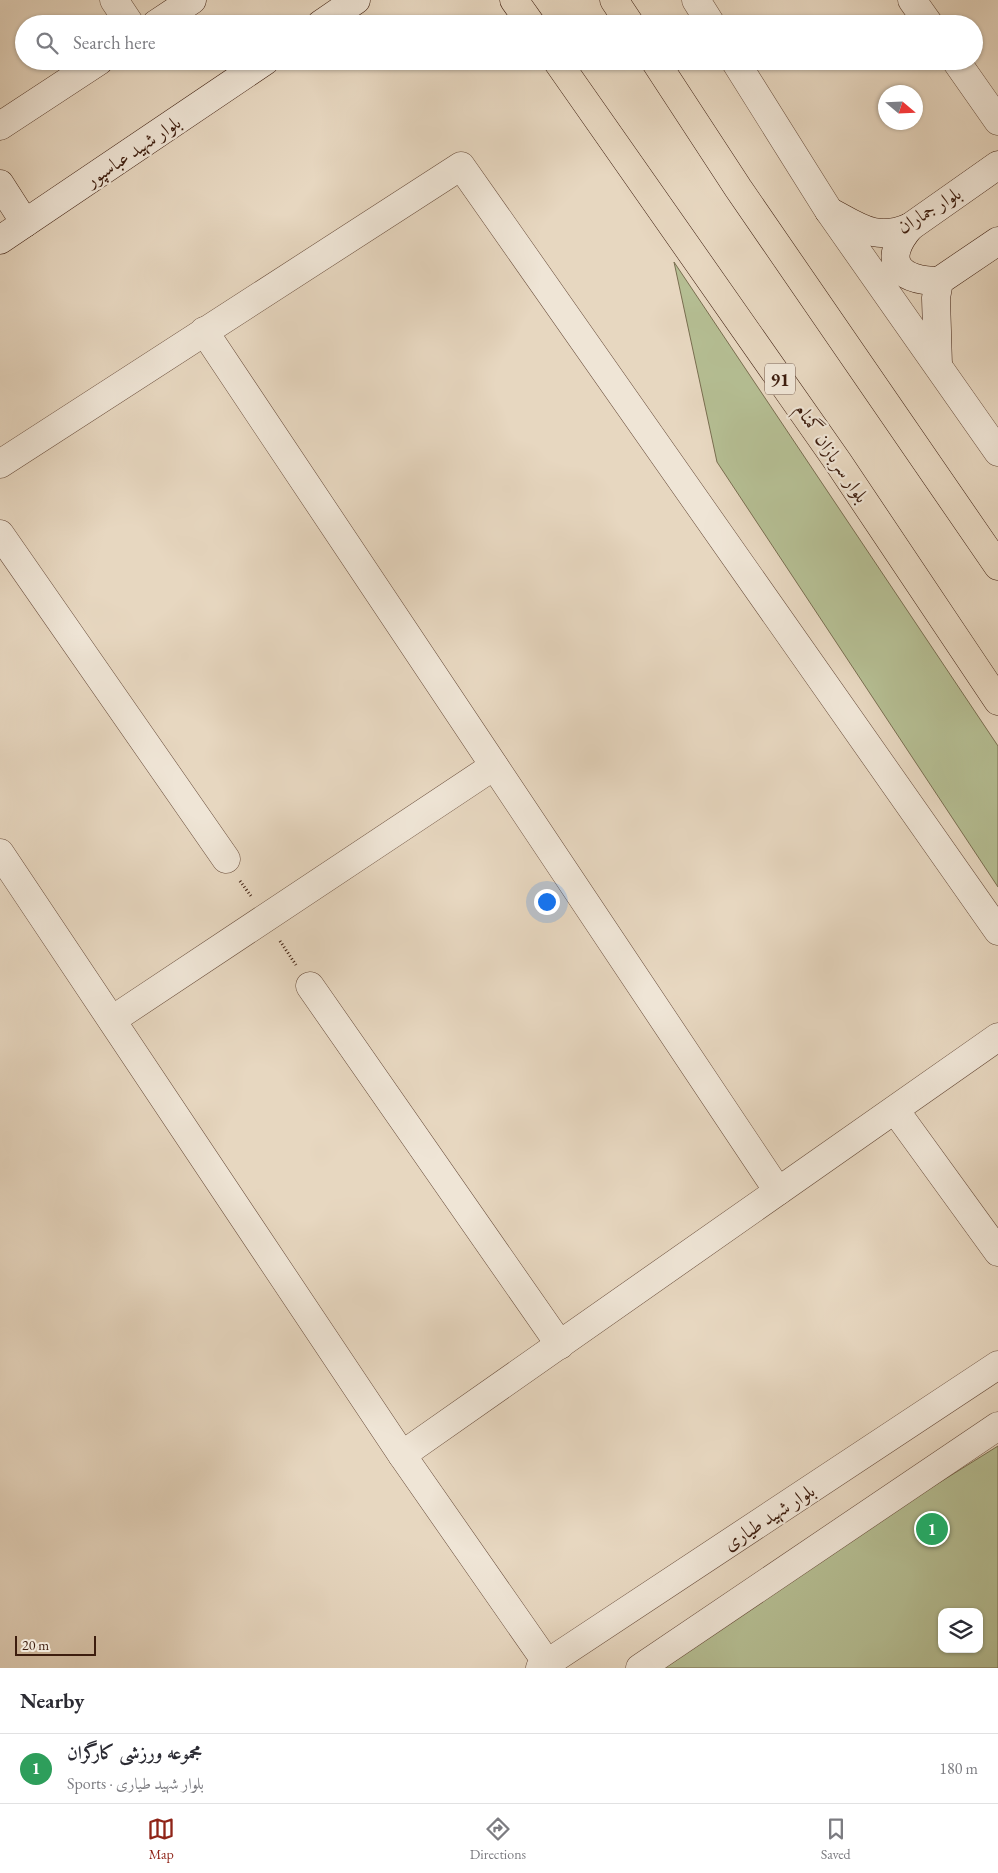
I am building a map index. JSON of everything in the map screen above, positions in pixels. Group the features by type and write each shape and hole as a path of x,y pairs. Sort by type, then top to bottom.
{"main road":[{"path":"514,0 525,15"},
{"name":"بلوار سربازان گمنام","path":"563,70 838,462 998,702"},
{"path":"661,70 738,188 998,566"}],"street":[{"path":"114,0 124,15"},
{"path":"170,15 192,0"},
{"path":"334,15 356,0"},
{"path":"696,0 705,15"},
{"path":"912,0 923,15"},
{"path":"0,126 85,70"},
{"name":"بلوار شهید عباسپور","path":"0,240 252,70"},
{"path":"741,70 829,211 998,452"},
{"path":"962,70 998,121"},
{"name":"بلوار جماران","path":"829,211 867,231 880,235 895,234 910,227 998,165"},
{"path":"0,464 461,166 998,931"},
{"path":"0,184 25,223"},
{"path":"910,227 900,238 896,252 897,265 911,278 939,281 998,241"},
{"path":"938,365 936,298 939,281"},
{"path":"204,331 778,1191"},
{"path":"0,534 226,859"},
{"path":"112,1020 494,766"},
{"path":"0,853 543,1666"},
{"path":"310,986 560,1345"},
{"path":"402,1455 998,1037"},
{"path":"895,1110 998,1252"},
{"name":"بلوار شهید طیاری","path":"543,1666 998,1365"},
{"path":"640,1668 998,1426"}],"green space":[{"path":"674,262 998,746 998,887 717,462"},
{"path":"998,1446 998,1668 642,1668"}],"place":[{"name":"مجموعه ورزشی کارگران","path":"932,1529"}]}
